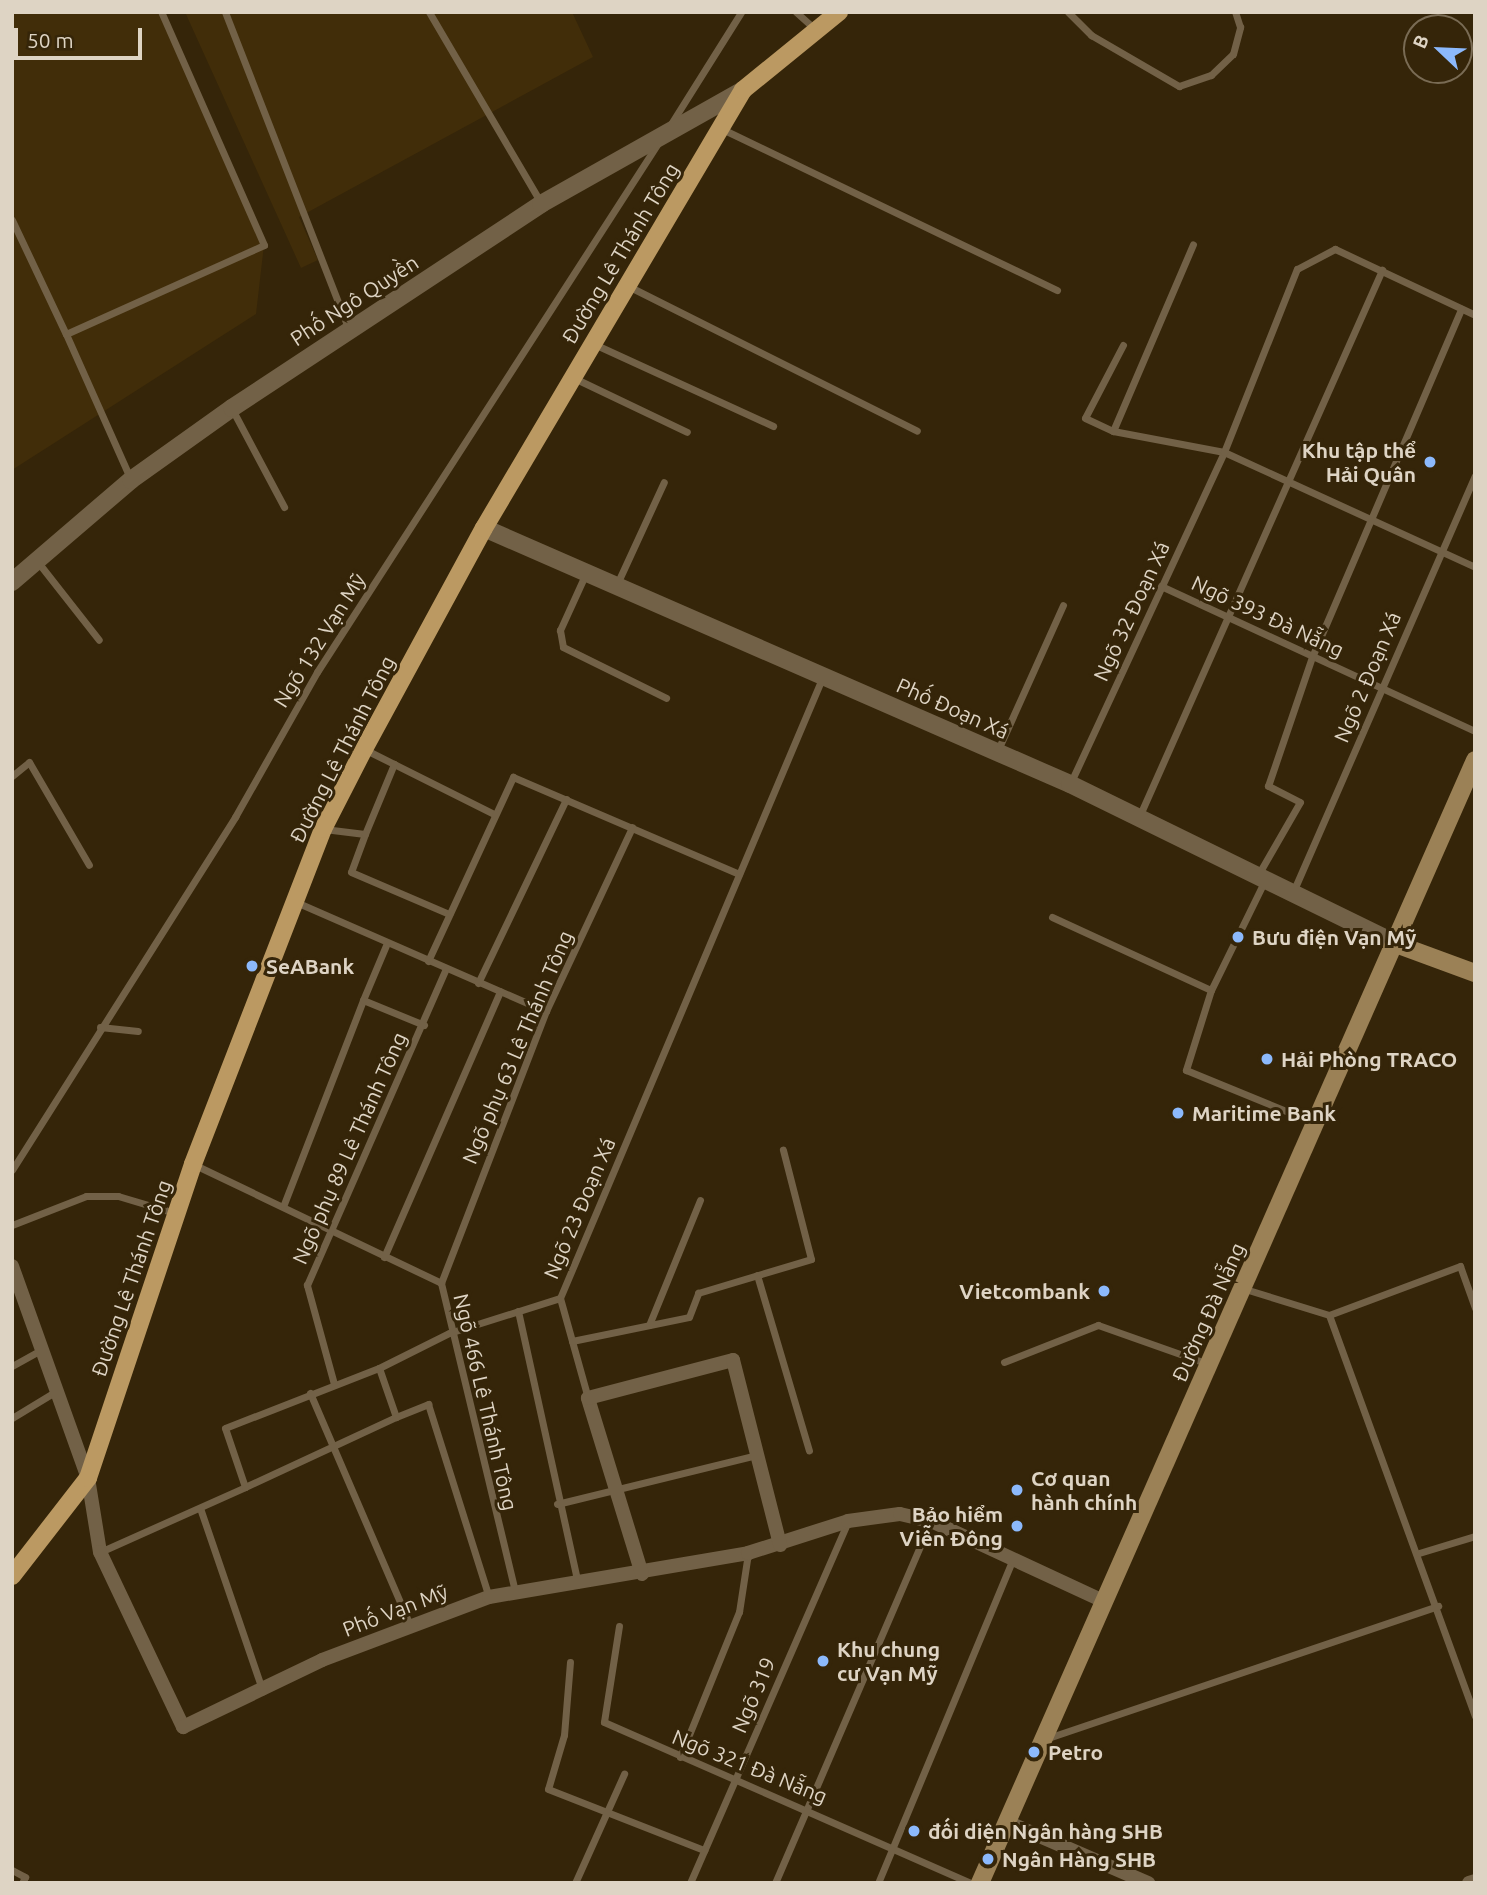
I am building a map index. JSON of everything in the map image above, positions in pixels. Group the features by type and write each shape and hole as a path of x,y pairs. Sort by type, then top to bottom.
{"main road":[{"name":"Đường Lê Thánh Tông","path":"12,1576 88,1478 193,1164 323,829 364,749 484,528 743,90 839,12"},
{"name":"Đường Đà Nẵng","path":"980,1883 1103,1601 1245,1289 1313,1123 1396,944 1475,760"},
{"path":"1396,944 1475,974"}],"street":[{"name":"Phố Ngô Quyền","path":"12,582 131,480 232,408 541,204 743,90"},
{"name":"Phố Đoạn Xá","path":"484,528 1070,784 1396,944"},
{"name":"Phố Vạn Mỹ","path":"12,1266 88,1478 100,1552 183,1727 263,1692 322,1660 411,1629 489,1597 642,1574 748,1553 780,1545 848,1521 900,1514 931,1521 1011,1563 1103,1601"},
{"path":"642,1574 620,1491 588,1398 733,1360 753,1455 780,1545"},
{"path":"1007,1822 1148,1883"},
{"path":"1469,1883 1475,1881"}],"lane":[{"path":"66,334 264,245 161,12"},
{"path":"225,12 349,330"},
{"path":"429,12 541,204"},
{"name":"Ngõ 132 Vạn Mỹ","path":"12,1170 235,817 317,672 741,12"},
{"path":"796,12 817,32"},
{"path":"1068,12 1091,35 1179,86 1211,75 1233,54 1240,27 1235,12"},
{"path":"720,128 1057,290"},
{"path":"12,220 131,480"},
{"path":"1113,431 1193,244"},
{"name":"Ngõ 32 Đoạn Xá","path":"1070,784 1224,452 1297,269 1335,248 1382,270"},
{"path":"1139,818 1232,617 1382,270 1475,314"},
{"path":"627,286 917,431"},
{"path":"1313,1123 1186,1070 1211,990 1262,877 1300,802 1268,786 1312,657 1461,309"},
{"path":"593,344 773,426"},
{"path":"1123,345 1085,418 1113,431 1224,452 1475,567"},
{"path":"573,377 687,432"},
{"path":"232,408 284,507"},
{"name":"Ngõ 2 Đoạn Xá","path":"1293,892 1383,688 1440,550 1475,476"},
{"path":"616,585 664,482"},
{"path":"36,561 99,640"},
{"path":"587,572 560,630 563,647 666,698"},
{"name":"Ngõ 393 Đà Nẵng","path":"1161,586 1475,730"},
{"path":"997,753 1063,605"},
{"name":"Ngõ 23 Đoạn Xá","path":"245,1487 225,1428 379,1368 449,1333 559,1298 824,675"},
{"path":"364,749 494,814"},
{"path":"12,776 29,762 89,865"},
{"path":"394,764 351,872 449,914"},
{"path":"428,961 513,777 739,874"},
{"path":"478,983 566,799"},
{"name":"Ngõ phụ 63 Lê Thánh Tông","path":"441,1283 547,1011 632,827"},
{"path":"323,829 365,834"},
{"path":"295,902 547,1011"},
{"path":"1052,918 1211,990"},
{"path":"284,1204 387,943"},
{"name":"Ngõ phụ 89 Lê Thánh Tông","path":"334,1384 307,1285 424,1025 446,969"},
{"path":"384,1257 500,991"},
{"path":"363,1000 424,1025"},
{"path":"100,1027 138,1031"},
{"path":"572,1341 689,1317 698,1293 811,1259 783,1150"},
{"name":"Ngõ 466 Lê Thánh Tông","path":"193,1164 284,1204 384,1257 441,1283 449,1333 515,1592"},
{"path":"12,1225 102,1195 176,1213"},
{"path":"649,1325 700,1200"},
{"path":"1245,1289 1329,1315 1460,1266 1475,1308"},
{"path":"757,1275 809,1450"},
{"path":"559,1298 588,1398"},
{"path":"518,1311 557,1504 578,1584"},
{"path":"1329,1315 1419,1553 1475,1716"},
{"path":"1004,1363 1098,1325 1209,1364"},
{"path":"12,1366 41,1350"},
{"path":"379,1368 396,1417"},
{"path":"12,1418 55,1392"},
{"path":"310,1393 411,1629"},
{"path":"100,1552 334,1449 428,1404 489,1597"},
{"path":"557,1504 620,1491 753,1455"},
{"path":"200,1508 263,1692"},
{"name":"Ngõ 319","path":"690,1883 848,1521"},
{"path":"775,1883 810,1808 931,1521"},
{"path":"1419,1553 1475,1536"},
{"path":"680,1757 739,1612 748,1553"},
{"path":"878,1883 1011,1563"},
{"path":"1041,1740 1438,1606"},
{"name":"Ngõ 321 Đà Nẵng","path":"619,1626 604,1722 680,1757 810,1808 971,1883"},
{"path":"570,1662 564,1735 548,1789 704,1850"},
{"path":"575,1883 624,1774"},
{"path":"12,1870 25,1877 22,1883"}],"shaded area":[{"path":"12,12 161,12 264,245 256,314 12,470"},
{"path":"185,12 572,12 593,57 299,217 318,260 301,268"}],"place":[{"name":"Khu tập thể Hải Quân","path":"1430,462"},
{"name":"Bưu điện Vạn Mỹ","path":"1238,937"},
{"name":"SeABank","path":"252,966"},
{"name":"Hải Phòng TRACO","path":"1267,1059"},
{"name":"Maritime Bank","path":"1178,1113"},
{"name":"Vietcombank","path":"1104,1291"},
{"name":"Cơ quan hành chính","path":"1017,1490"},
{"name":"Bảo hiểm Viễn Đông","path":"1017,1526"},
{"name":"Khu chung cư Vạn Mỹ","path":"823,1661"},
{"name":"Petro","path":"1034,1752"},
{"name":"đối diện Ngân hàng SHB","path":"914,1831"},
{"name":"Ngân Hàng SHB","path":"988,1859"}]}
